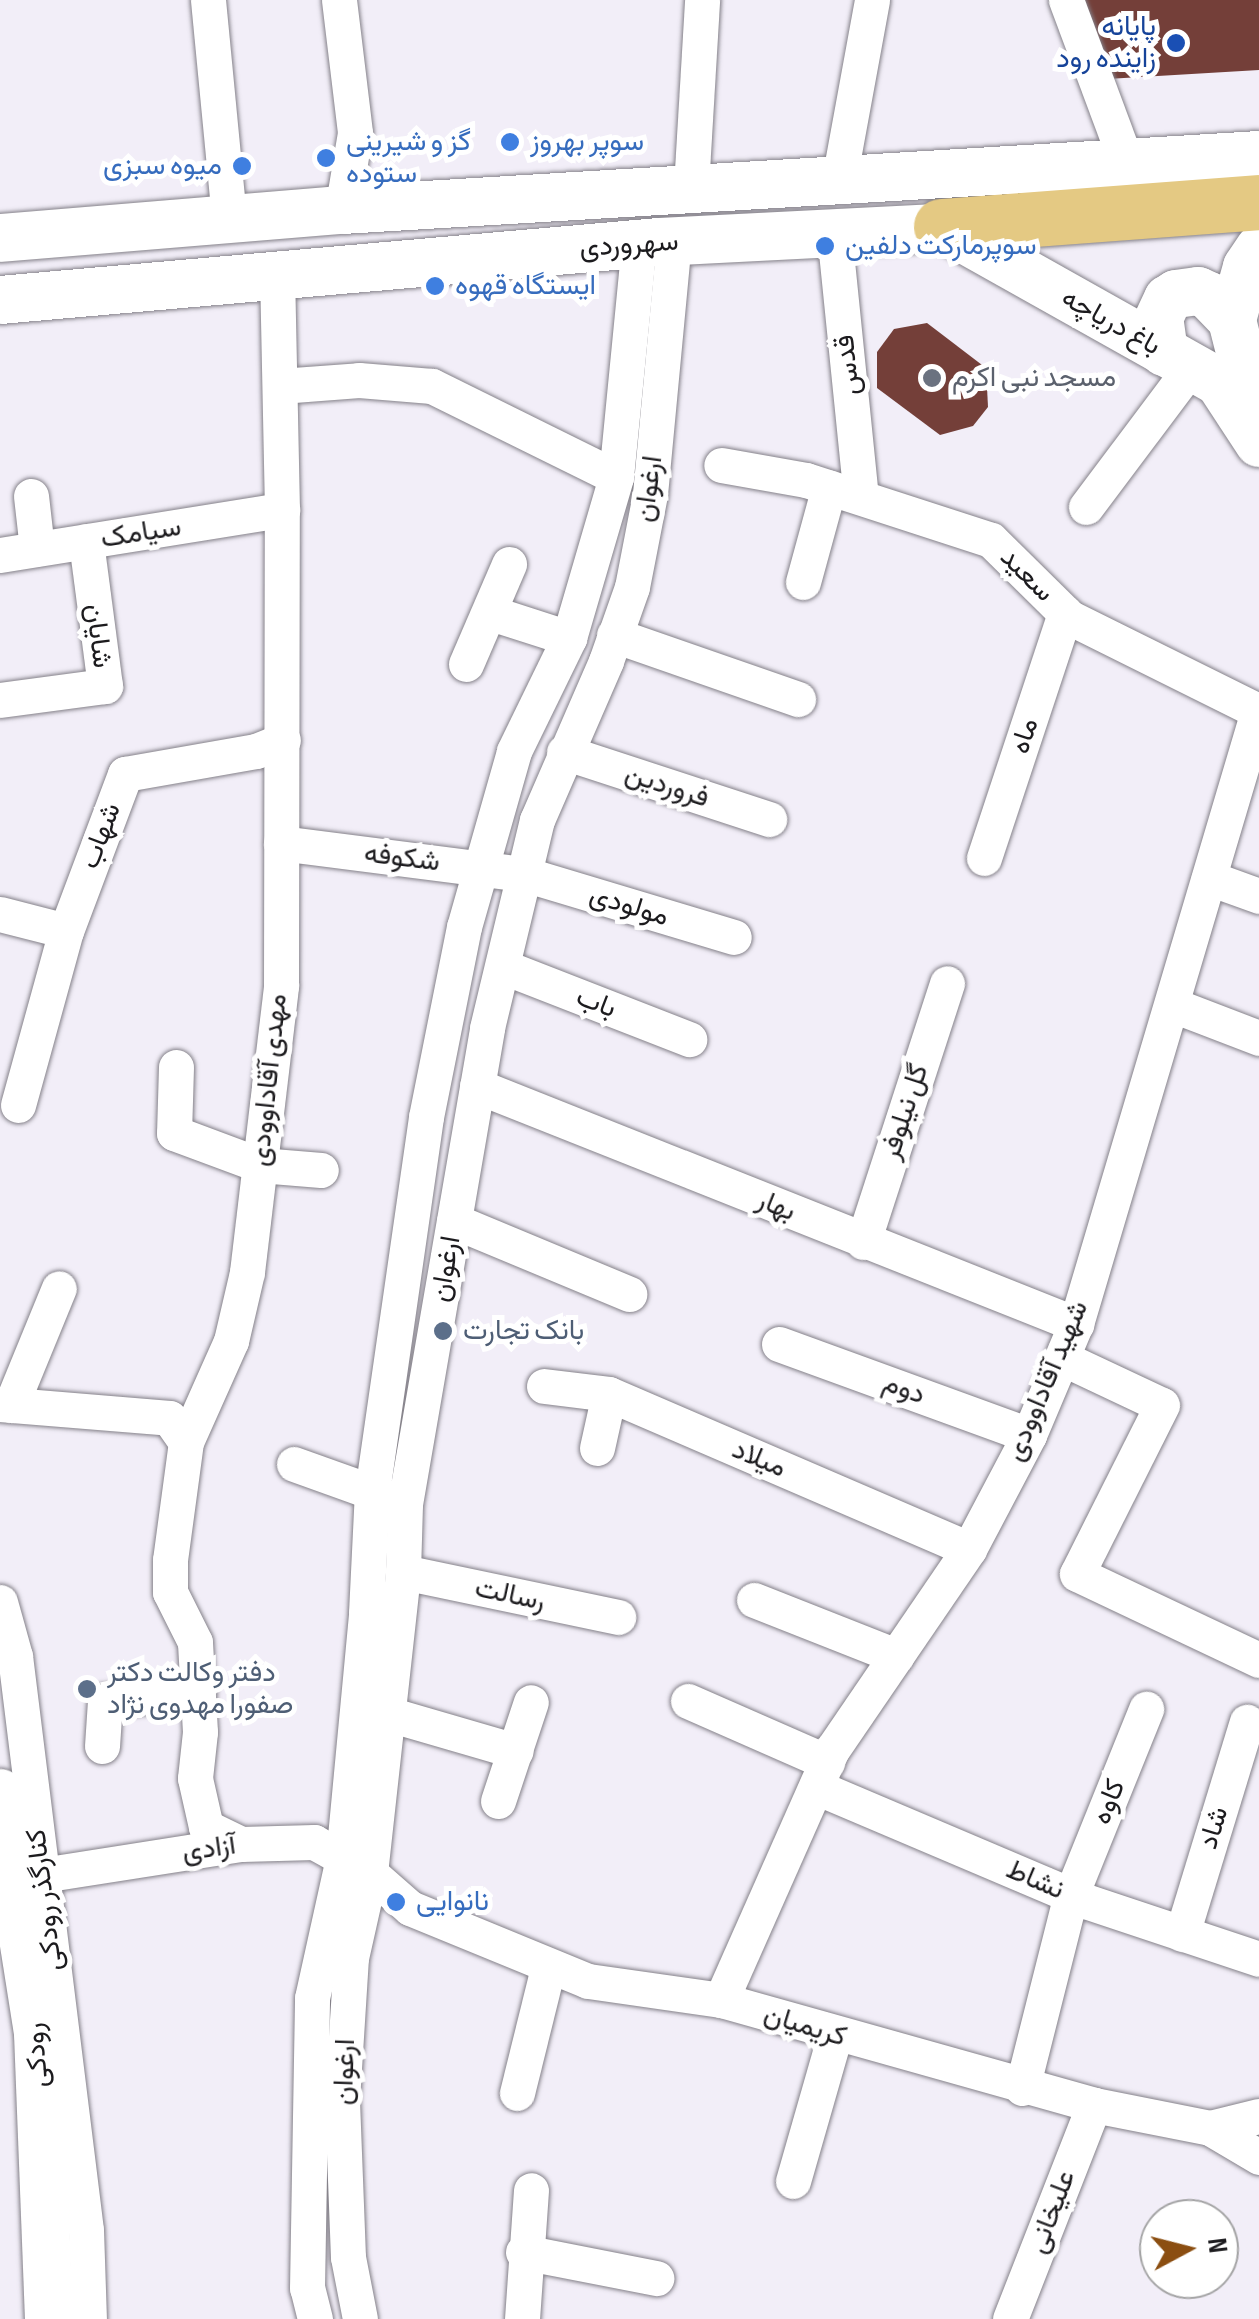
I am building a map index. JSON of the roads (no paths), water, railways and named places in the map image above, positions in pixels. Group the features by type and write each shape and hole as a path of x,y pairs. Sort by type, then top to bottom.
{"highway":[{"path":"940,226 1259,202"}],"main road":[{"name":"سهروردی","path":"0,238 342,210 1259,155"},
{"name":"سهروردی","path":"0,300 277,273 834,232 940,226 1259,223"},
{"name":"باغ دریاچه","path":"940,226 1219,382 1259,443"},
{"path":"1259,249 1248,267 1232,320 1259,427"},
{"path":"1178,359 1159,318 1168,300 1176,294 1198,291 1232,320"},
{"name":"رودکی","path":"0,1793 38,2032 49,2319"},
{"name":"رودکی","path":"0,1925 15,2015 24,2319"}],"street":[{"path":"208,0 229,219"},
{"path":"339,0 356,133 342,210"},
{"path":"691,188 702,0"},
{"path":"839,180 872,0"},
{"path":"1066,0 1127,164"},
{"name":"قدس","path":"834,232 845,492"},
{"name":"ارغوان","path":"318,2319 307,2288 312,1998 356,1865 385,1713 372,1492 426,1117 464,927 514,752 568,638 616,477 656,243"},
{"name":"ارغوان","path":"359,2314 348,2257 342,2100 356,1865 381,1616 402,1572 405,1504 477,1086 537,820 632,587 650,494 656,243"},
{"name":"مهدی آقاداوودی","path":"241,1844 206,1827 195,1778 200,1732 196,1642 170,1592 186,1442 231,1341 247,1272 281,986 282,510 277,273"},
{"path":"1086,508 1178,359"},
{"path":"280,386 359,380 432,386 616,477"},
{"name":"سعید","path":"721,465 845,492 992,540 1065,613 1258,711"},
{"path":"802,582 845,492"},
{"path":"30,496 37,549"},
{"name":"سیامک","path":"0,555 282,510"},
{"name":"شایان","path":"0,700 105,686 86,542"},
{"path":"466,664 509,564"},
{"path":"491,613 568,638"},
{"name":"ماه","path":"984,858 1065,613"},
{"path":"614,635 798,699"},
{"name":"شهید آقاداوودی","path":"721,2000 821,1774 969,1549 1029,1434 1062,1358 1076,1324 1258,711"},
{"name":"شهاب","path":"66,931 125,774 256,750 283,740"},
{"name":"فروردین","path":"564,752 769,819"},
{"name":"شکوفه","path":"281,842 524,874"},
{"name":"مولودی","path":"524,874 734,937"},
{"path":"1209,878 1259,896"},
{"path":"0,914 66,931 18,1105"},
{"name":"باب","path":"504,967 689,1039"},
{"name":"گل نیلوفر","path":"863,1242 947,983"},
{"path":"1172,1005 1259,1038"},
{"path":"176,1067 174,1133 260,1165 321,1170"},
{"name":"بهار","path":"477,1086 1076,1324"},
{"path":"454,1220 630,1294"},
{"path":"59,1288 5,1405 169,1418 186,1442"},
{"name":"دوم","path":"779,1344 1029,1434"},
{"path":"1062,1358 1162,1405 1077,1574 1259,1660"},
{"name":"میلاد","path":"544,1386 609,1394 969,1549"},
{"path":"596,1448 609,1394"},
{"path":"294,1464 405,1504"},
{"name":"رسالت","path":"402,1572 618,1617"},
{"path":"754,1600 896,1656"},
{"name":"کنارگذر رودکی","path":"0,1602 16,1656 86,2230 89,2319"},
{"path":"102,1746 105,1701 198,1690"},
{"path":"498,1800 531,1702"},
{"name":"نشاط","path":"688,1702 821,1774 1071,1895 1259,1959"},
{"name":"کاوه","path":"1022,2088 1071,1895 1146,1708"},
{"path":"385,1713 516,1751"},
{"name":"شاد","path":"1182,1934 1247,1722"},
{"name":"آزادی","path":"42,1874 241,1844 314,1842 356,1865"},
{"name":"کریمیان","path":"356,1865 410,1908 548,1968 588,1981 721,2000 1022,2088 1210,2128 1259,2116"},
{"path":"517,2093 548,1968"},
{"path":"792,2181 834,2035"},
{"name":"علیخانی","path":"1010,2319 1094,2104"},
{"path":"1210,2128 1259,2157"},
{"path":"522,2319 530,2190"},
{"path":"524,2252 656,2278"},
{"path":"318,2319 359,2314"}],"place":[{"name":"پایانه زاینده رود","path":"1176,43"},
{"name":"سوپر بهروز","path":"510,142"},
{"name":"گز و شیرینی ستوده","path":"326,158"},
{"name":"میوه سبزی","path":"242,166"},
{"name":"سوپرمارکت دلفین","path":"825,246"},
{"name":"ایستگاه قهوه","path":"435,286"},
{"name":"مسجد نبی اکرم","path":"932,378"},
{"name":"بانک تجارت","path":"443,1331"},
{"name":"دفتر وکالت دکتر صفورا مهدوی نژاد","path":"87,1689"},
{"name":"نانوایی","path":"396,1902"}]}
